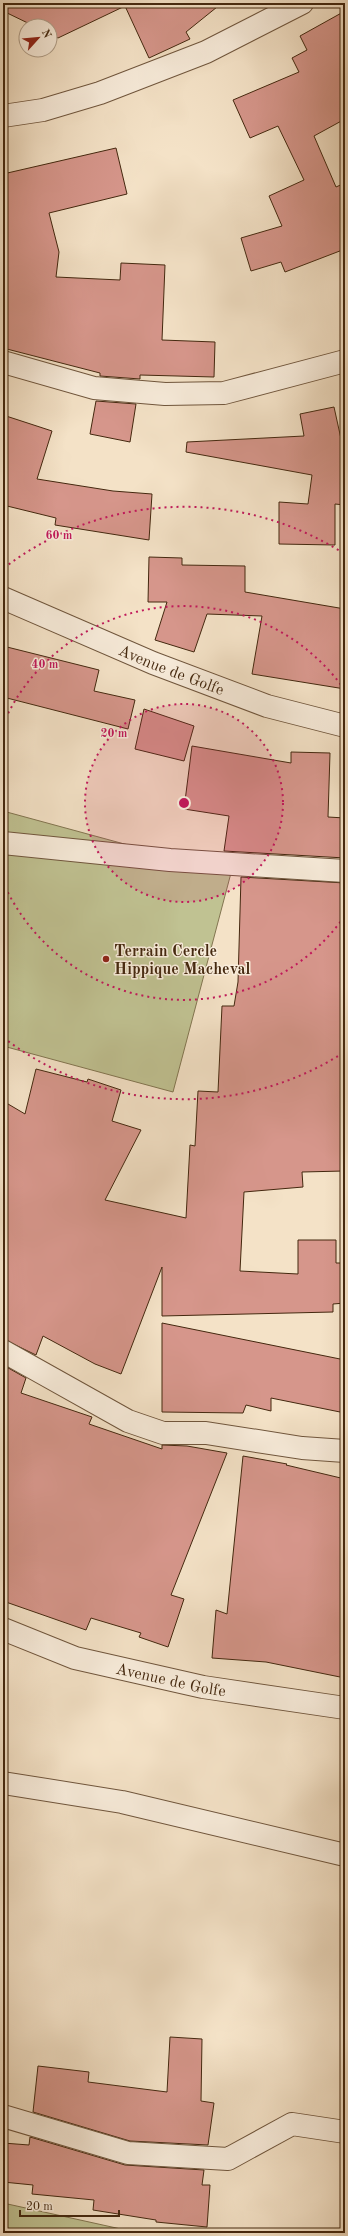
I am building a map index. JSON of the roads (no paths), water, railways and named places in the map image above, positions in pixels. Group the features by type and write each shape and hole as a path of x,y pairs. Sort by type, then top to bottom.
{"street":[{"path":"7,114 43,110 100,93 206,52 302,3"},
{"path":"3,362 94,388 165,394 224,393 345,361"},
{"name":"Avenue de Golfe","path":"3,598 153,663 267,706 345,726"},
{"path":"3,843 170,860 345,871"},
{"path":"3,1351 128,1421 163,1433 206,1433 302,1448 345,1451"},
{"name":"Avenue de Golfe","path":"3,1629 75,1658 203,1687 345,1708"},
{"path":"3,1783 122,1802 345,1855"},
{"path":"3,2116 128,2153 228,2159 292,2124 345,2132"}],"place":[{"name":"Terrain Cercle Hippique Macheval","path":"106,959"}]}
